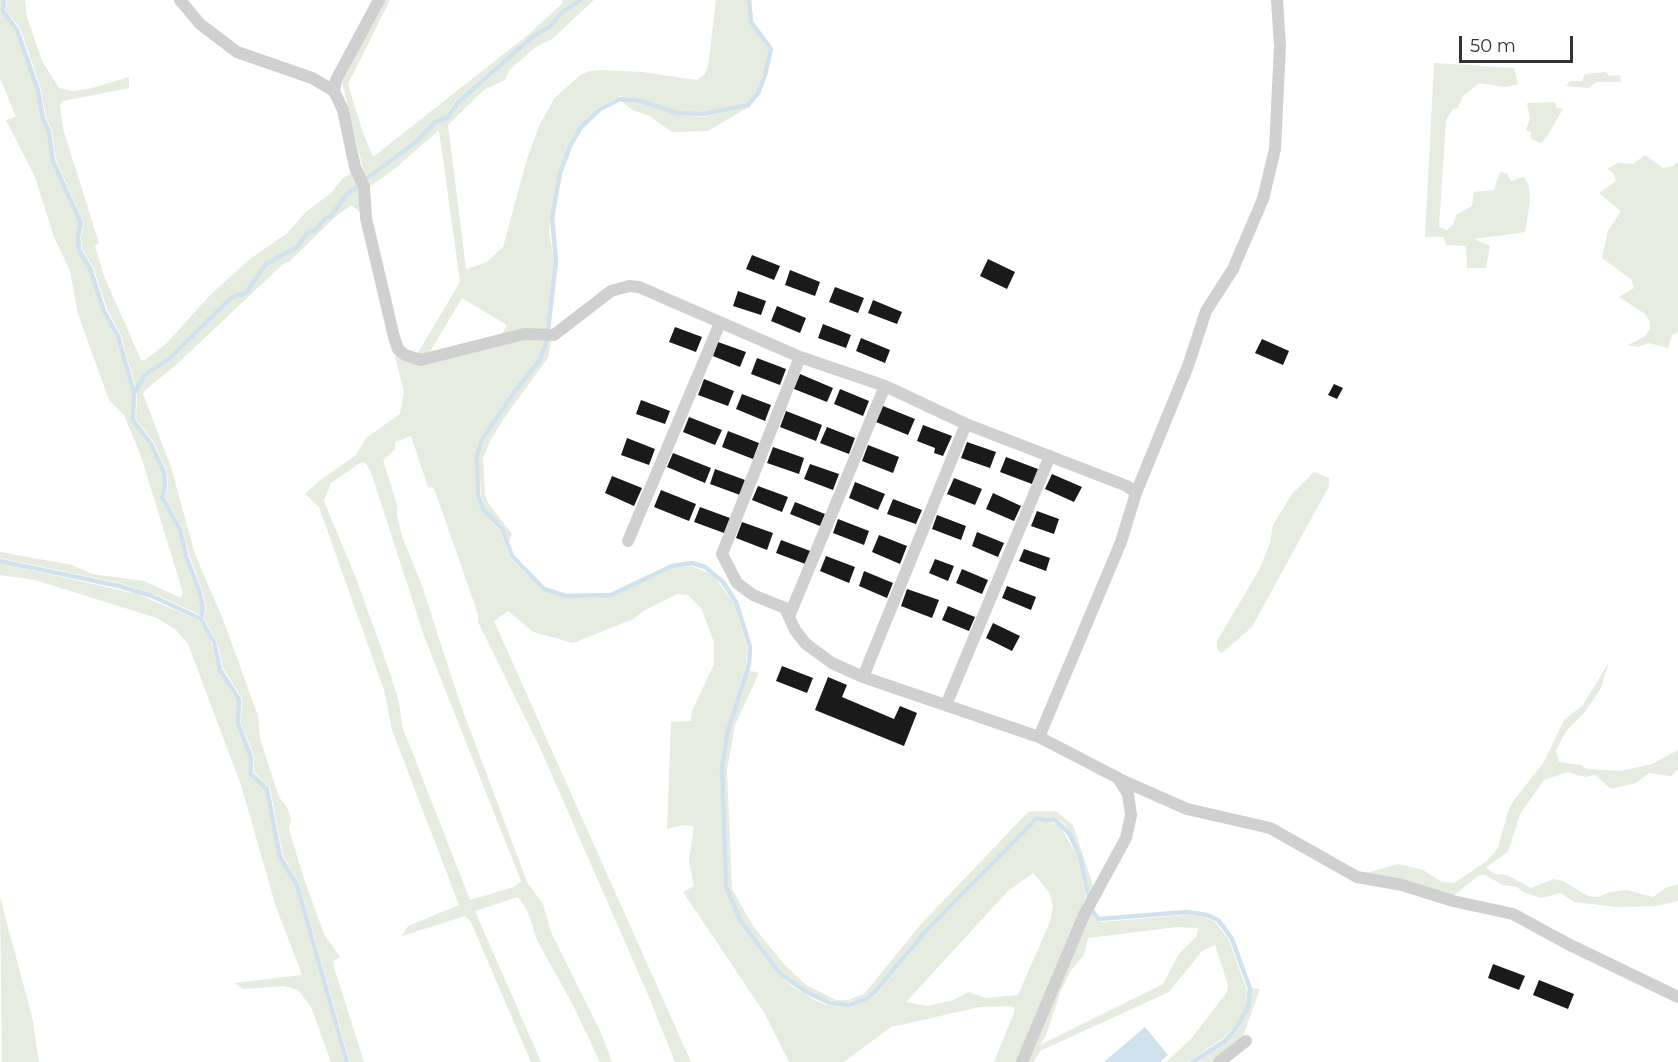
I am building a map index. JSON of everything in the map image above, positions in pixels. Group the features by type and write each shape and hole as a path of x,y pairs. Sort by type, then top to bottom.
{"street":[{"path":"180,0 200,24 237,52 312,78 334,91 343,110 355,167 364,187 366,218 394,337 405,356 421,360 524,334 554,335 611,291 629,286 652,291 800,357 885,386 966,424 1127,486 1136,493"},
{"path":"334,91 336,80 379,0"},
{"path":"1039,737 1121,542 1136,493 1188,366 1206,311 1237,260 1272,170 1280,57 1279,10 1276,0"},
{"path":"628,541 720,323"},
{"path":"800,357 722,554 730,573 744,590 785,608 790,614 795,630 816,653 863,677 1039,737 1118,778 1187,809 1270,828 1357,878 1402,885 1453,901 1513,914 1568,944 1678,997"},
{"path":"790,614 885,386"},
{"path":"863,677 966,424"},
{"path":"946,705 1050,456"},
{"path":"1022,1062 1084,915 1126,838 1130,825 1130,805 1124,785 1118,778"},
{"path":"1219,1062 1246,1041"}],"shaded area":[{"path":"0,0 2,0 2,12 16,30 26,57 48,132 52,161 80,223 76,237 78,251 89,269 103,311 116,337 132,393 132,421 150,445 162,473 163,486 160,497 178,529 184,556 198,590 200,615 157,595 119,583 0,558 0,552 72,565 92,574 144,581 181,598 183,593 141,456 124,415 109,400 78,314 70,271 54,237 35,177 6,120 16,117 0,78"},
{"path":"7,0 25,0 27,17 42,61 59,88 73,91 89,89 129,77 129,88 63,101 60,105 63,129 99,243 95,246 104,276 141,360 145,360 167,343 209,296 250,259 286,234 306,212 331,193 343,178 350,174 351,169 359,189 361,213 351,205 335,217 290,261 283,264 143,394 171,467 195,554 224,622 258,716 260,739 279,797 287,807 291,820 289,829 303,876 324,934 340,957 333,961 334,967 364,1062 350,1062 299,883 283,856 270,788 254,772 254,756 241,723 242,698 223,668 217,642 204,618 206,608 202,589 189,555 182,527 165,497 168,486 167,472 154,443 136,419 137,393 121,335 107,309 93,267 82,249 81,237 84,223 56,160 52,131 46,117 41,89 20,28 6,11"},
{"path":"384,0 390,0 348,84 373,157 529,34 563,3 562,0 577,0 562,8 549,24 530,36 456,100 445,117 433,121 414,141 365,177 342,82"},
{"path":"584,0 594,0 552,39 536,47 509,70 505,80 485,89 448,125 466,269 487,262 503,247 527,159 540,124 554,99 580,75 603,70 642,72 697,80 705,74 708,66 716,0 747,0 749,23 769,50 767,63 756,92 747,103 704,112 677,111 641,99 620,96 598,107 579,126 568,145 558,172 550,218 549,232 554,261 546,329 502,334 507,325 462,298 428,355 416,356 460,282 439,130 398,166 368,188 366,182 416,144 435,124 448,119 459,103 532,39 551,27 565,11"},
{"path":"1434,63 1514,68 1518,84 1506,87 1479,83 1463,96 1458,108 1453,109 1446,120 1439,227 1447,230 1453,225 1456,215 1472,206 1474,192 1494,190 1500,172 1507,173 1511,181 1524,177 1529,187 1530,201 1525,232 1474,239 1490,246 1486,268 1467,268 1466,246 1446,245 1444,237 1425,237"},
{"path":"1606,72 1609,76 1620,75 1621,82 1596,82 1589,88 1566,86 1570,81 1582,81 1585,74"},
{"path":"621,101 640,103 676,115 704,117 750,106 708,131 672,132 648,115 632,110"},
{"path":"1555,102 1556,108 1563,109 1547,136 1541,143 1531,139 1531,132 1526,130 1530,118 1527,103"},
{"path":"1645,155 1663,168 1673,166 1678,161 1678,332 1672,335 1668,348 1649,343 1638,347 1628,345 1645,336 1650,329 1650,322 1645,314 1619,297 1634,288 1631,279 1602,258 1608,231 1621,211 1599,193 1616,181 1614,174 1607,169 1618,163 1633,164"},
{"path":"388,329 402,359 411,363 522,337 545,339 539,359 512,391 481,437 475,453 476,497 481,510 500,531 510,558 543,591 565,598 611,597 673,568 691,566 713,575 734,603 747,647 746,664 725,734 720,768 724,887 738,921 777,974 793,987 829,1006 849,1007 867,1001 876,995 927,933 1031,826 1037,822 1046,821 1060,826 1078,858 1086,900 1018,1062 994,1062 1014,1013 1014,1007 1007,1006 980,1007 891,1027 844,1062 789,1062 765,1014 683,892 694,886 689,861 694,826 684,825 667,829 671,722 691,721 692,711 714,664 714,642 701,608 688,595 677,594 645,610 633,619 573,643 533,632 508,611 494,621 691,1062 675,1062 541,750 478,622 478,614 434,488 428,487 411,436 395,442 395,450 383,460 397,505 397,516 403,539 422,586 461,706 527,882 543,904 551,932 602,1035 612,1062 600,1062 573,1005 537,940 528,912 518,897 475,911 541,1062 531,1062 471,922 465,916 402,936 408,926 459,905 392,730 384,690 319,507 305,494 319,481 356,455 366,438 400,414 404,392","holes":["365,462 371,472 424,636 521,881 514,887 470,900 402,726 399,702 390,673 356,578 324,501 331,483","1033,873 1049,892 1053,906 1050,922 1018,995 986,998 968,992 954,1000 928,1006 906,1002 1008,891"]},
{"path":"548,337 552,337 548,358 509,411 491,439 483,458 485,494 488,503 512,534 508,542 503,529 485,507 481,498 479,453 488,434 515,392 542,360"},
{"path":"1314,472 1329,478 1329,486 1252,627 1222,653 1217,650 1217,641 1259,570 1270,543 1273,525 1292,494"},
{"path":"0,563 137,594 198,620 209,634 218,670 237,700 236,724 250,757 250,774 265,790 279,857 295,885 345,1062 331,1062 311,1007 298,990 284,986 243,989 234,983 302,975 276,907 241,785 188,644 176,630 157,618 35,580 0,575"},
{"path":"1609,662 1601,688 1585,712 1566,731 1556,751 1559,762 1581,765 1587,769 1621,771 1652,764 1678,750 1678,769 1671,776 1649,773 1636,783 1611,789 1595,775 1585,777 1567,772 1544,780 1520,814 1508,852 1486,867 1494,874 1507,875 1531,888 1554,879 1563,881 1588,896 1598,897 1610,892 1627,890 1653,897 1665,888 1678,884 1678,901 1656,906 1617,907 1574,902 1561,893 1541,898 1523,892 1517,887 1503,885 1485,875 1479,875 1453,896 1360,875 1398,864 1423,870 1442,882 1454,883 1487,861 1498,848 1508,811 1514,800 1544,762 1564,720 1583,705"},
{"path":"748,670 759,673 735,725 727,770 732,889 753,926 784,964 806,985 836,1000 848,1000 864,994 922,923 1028,812 1056,811 1073,825 1094,888 1090,894 1081,855 1064,823 1056,818 1036,817 911,945 873,992 859,1000 843,1003 813,996 780,972 740,919 727,884 723,768 728,735"},
{"path":"0,897 32,1017 39,1062 2,1062"},
{"path":"1089,911 1101,922 1187,915 1204,917 1215,922 1229,940 1247,991 1246,1009 1239,1021 1223,1038 1187,1062 1166,1062 1190,1040 1227,992 1228,985 1215,945 1202,951 1169,992 1040,1051 1034,1062 1025,1062","holes":["1177,927 1198,928 1197,936 1179,954 1163,984 1040,1045 1070,972 1084,955 1088,938"]},
{"path":"1252,988 1260,989 1242,1039 1213,1062 1195,1062 1224,1044 1241,1026 1250,1006"}],"water":[{"path":"1145,1027 1168,1055 1160,1062 1104,1062"}],"building":[{"path":"752,255 780,266 774,280 746,269"},
{"path":"988,259 1015,272 1007,289 980,276"},
{"path":"790,270 820,282 815,296 785,285"},
{"path":"835,287 864,298 858,313 829,302"},
{"path":"738,291 766,301 761,315 733,306"},
{"path":"873,300 902,312 897,324 868,313"},
{"path":"777,306 806,318 800,333 771,321"},
{"path":"823,324 851,335 846,348 818,338"},
{"path":"675,327 702,337 696,352 669,342"},
{"path":"861,338 890,350 885,363 856,351"},
{"path":"1262,339 1289,351 1283,365 1255,353"},
{"path":"718,342 746,352 740,367 713,356"},
{"path":"757,358 786,369 780,385 751,374"},
{"path":"800,374 833,388 827,402 794,389"},
{"path":"704,379 734,391 728,406 698,395"},
{"path":"1334,384 1343,388 1337,399 1328,395"},
{"path":"840,389 869,401 863,416 834,404"},
{"path":"742,394 771,405 765,421 736,409"},
{"path":"641,400 670,411 665,424 636,414"},
{"path":"883,406 915,419 908,435 876,422"},
{"path":"786,411 822,425 816,441 780,427"},
{"path":"689,417 722,430 715,445 683,432"},
{"path":"923,425 952,436 943,456 934,453 935,448 917,441"},
{"path":"827,427 855,438 849,454 820,443"},
{"path":"728,431 759,443 753,459 722,447"},
{"path":"627,438 655,449 649,465 621,455"},
{"path":"967,442 996,452 990,468 961,458"},
{"path":"868,445 899,457 893,473 862,461"},
{"path":"773,447 804,458 799,474 767,463"},
{"path":"673,453 711,468 705,483 667,467"},
{"path":"1006,457 1038,469 1032,484 1000,472"},
{"path":"810,464 839,474 833,490 804,479"},
{"path":"715,469 745,480 740,495 710,484"},
{"path":"1052,474 1082,487 1074,502 1045,489"},
{"path":"612,476 642,488 634,506 605,493"},
{"path":"954,478 982,489 975,505 947,494"},
{"path":"855,482 885,494 878,510 849,498"},
{"path":"758,486 788,497 782,512 752,500"},
{"path":"661,490 696,504 689,521 654,507"},
{"path":"993,493 1021,506 1014,521 986,509"},
{"path":"893,499 922,510 916,524 887,514"},
{"path":"795,502 825,514 820,526 790,514"},
{"path":"700,507 730,518 724,533 694,522"},
{"path":"1037,511 1059,519 1054,534 1031,526"},
{"path":"937,515 966,526 961,540 932,529"},
{"path":"838,519 869,531 864,545 833,533"},
{"path":"742,522 773,533 767,550 736,538"},
{"path":"977,532 1004,543 998,557 972,546"},
{"path":"879,535 907,546 900,564 872,552"},
{"path":"781,540 813,552 808,565 776,553"},
{"path":"1024,549 1050,558 1046,571 1019,561"},
{"path":"826,556 855,567 849,583 820,571"},
{"path":"935,559 954,566 948,581 929,573"},
{"path":"962,569 988,580 982,594 956,583"},
{"path":"864,571 893,583 887,598 859,586"},
{"path":"1007,586 1036,597 1031,610 1002,598"},
{"path":"907,589 939,600 932,618 901,606"},
{"path":"948,606 975,617 969,631 942,620"},
{"path":"993,623 1020,636 1012,651 986,638"},
{"path":"782,666 813,678 807,693 776,681"},
{"path":"828,677 847,685 842,697 894,719 900,706 917,713 904,746 815,710"},
{"path":"1493,964 1525,976 1519,990 1488,978"},
{"path":"1539,980 1574,994 1568,1009 1533,995"}],"waterway":[{"path":"4,0 3,11 17,30 38,90 43,118 49,132 53,161 81,223 78,237 79,250 90,268 104,311 118,336 134,393 133,420 151,444 164,472 165,486 162,497 180,529 186,556 199,590 203,608 201,619 214,642 220,670 239,699 238,723 251,757 251,774 267,789 280,857 297,885 347,1062"},
{"path":"366,179 416,142 435,122 447,118 458,102 531,38 550,26 564,10 581,0"},
{"path":"548,330 556,261 552,218 560,173 570,146 581,127 600,109 620,99 641,101 677,113 704,114 748,105 758,93 771,49 751,22 749,0"},
{"path":"134,393 145,375 170,358 232,297 246,293 266,264 297,247 308,232 314,231 326,218 331,216 346,195 357,187"},
{"path":"547,339 540,360 514,392 483,438 477,454 478,496 483,509 502,529 512,556 544,589 566,596 611,595 672,566 692,563 705,567 723,582 736,602 750,647 749,664 727,734 722,768 726,887 740,920 779,973 806,992 830,1003 849,1005 866,999 874,993 926,931 1036,819 1055,820 1069,833 1080,857 1088,895"},
{"path":"0,561 119,586 152,596 201,619"},
{"path":"1092,911 1099,919 1187,912 1207,915 1218,920 1232,939 1250,989 1248,1007 1239,1024 1225,1041 1192,1062"}]}
